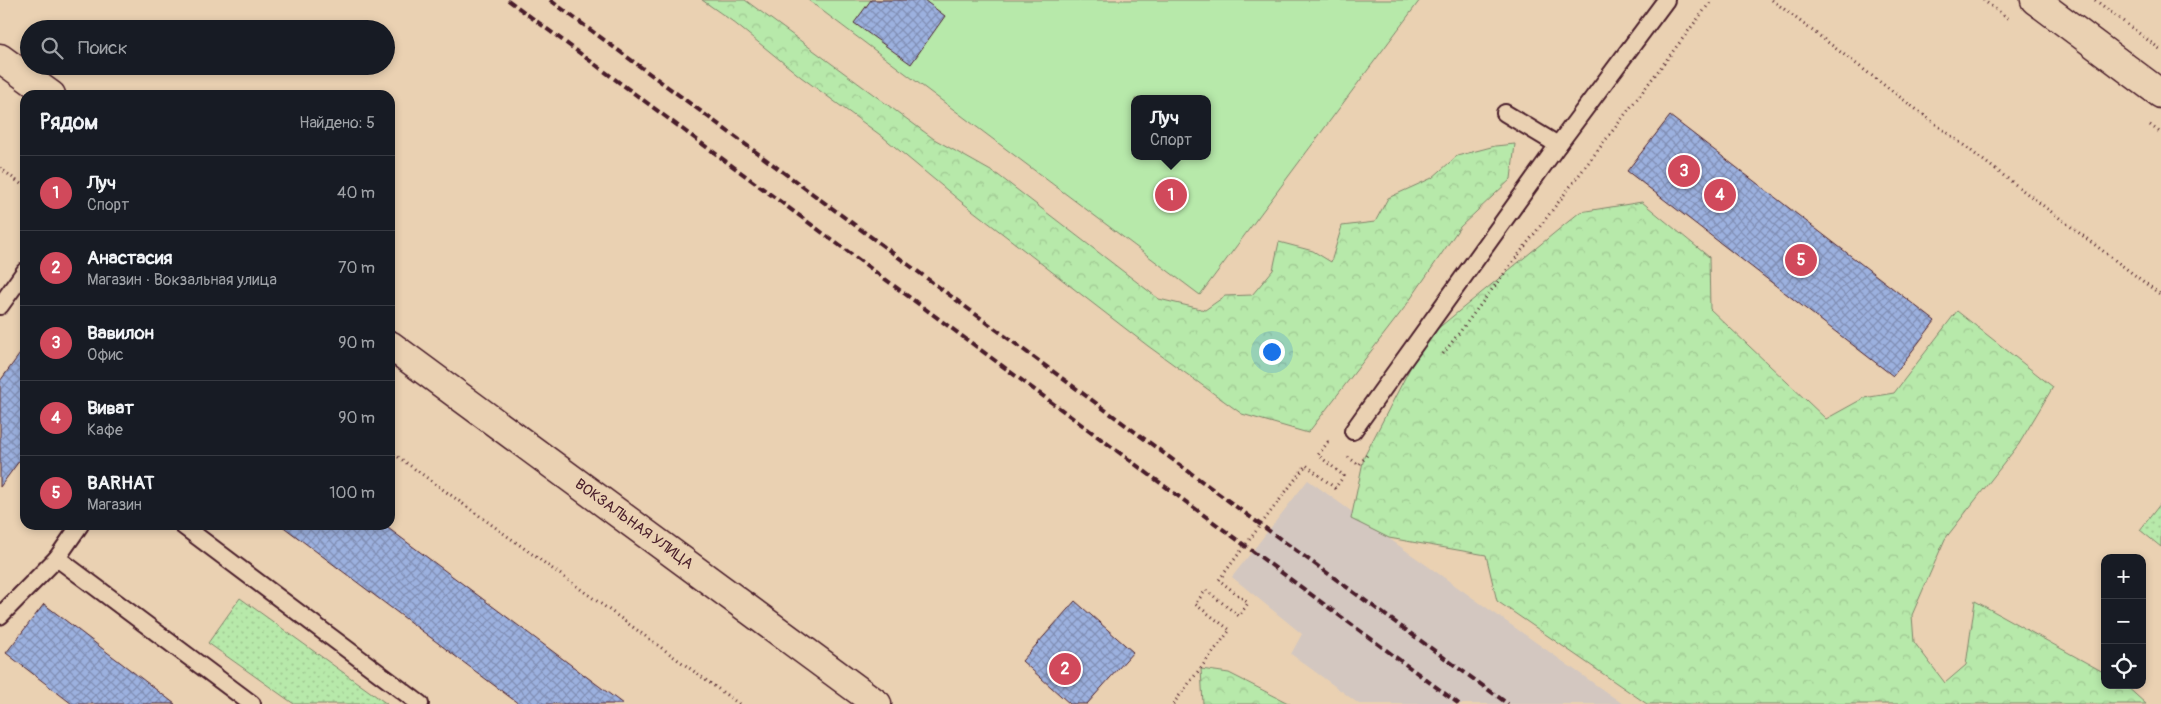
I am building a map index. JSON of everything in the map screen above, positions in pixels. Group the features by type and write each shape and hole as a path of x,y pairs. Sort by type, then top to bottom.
{"street":[{"path":"2035,0 2161,94"},
{"path":"0,58 20,73"},
{"path":"23,75 44,90"},
{"name":"ВОКЗАЛЬНАЯ УЛИЦА","path":"395,349 877,704"}],"lane":[{"path":"1353,431 1558,145 1666,0"},
{"path":"1505,113 1558,145"},
{"path":"0,306 20,278"},
{"path":"0,616 57,558 77,530"},
{"path":"189,530 420,704"},
{"path":"57,558 252,704"}],"path":[{"path":"1442,356 1712,0"},
{"path":"1772,0 2161,295"},
{"path":"2095,0 2161,50"},
{"path":"0,168 20,182"},
{"path":"1173,704 1230,630 1195,604 1206,590 1239,616 1248,603 1219,580 1306,466 1335,488 1344,476 1318,456 1328,442 1336,448"},
{"path":"1343,454 1358,465 1370,450"},
{"path":"395,455 739,704"}],"shaded area":[{"path":"1308,480 1623,704 1359,704 1291,654 1302,634 1232,577"}],"green space":[{"path":"702,0 745,0 934,139 998,175 1159,299 1205,310 1225,296 1252,295 1273,270 1279,242 1313,251 1331,262 1342,226 1375,222 1388,198 1432,178 1457,156 1495,146 1515,144 1511,179 1460,227 1405,307 1308,433 1242,414 1148,346 959,200 883,137 801,77 732,21"},
{"path":"808,0 1420,0 1200,295"},
{"path":"1642,202 1709,257 1710,309 1826,419 1864,398 1894,393 1957,311 2053,387 2019,444 1945,539 1912,615 1914,642 1945,683 1966,665 1975,601 2101,671 2101,689 2129,689 2146,704 1647,704 1497,601 1486,555 1389,538 1351,519 1364,457 1425,339 1580,212"},
{"path":"2161,503 2161,547 2140,530"},
{"path":"240,598 387,704 294,704 208,643"},
{"path":"1201,669 1229,673 1290,704 1203,704"}],"building":[{"path":"871,0 924,0 945,16 911,64 854,23"},
{"path":"1670,116 1935,321 1893,376 1627,171"},
{"path":"20,354 20,460 0,487 0,381"},
{"path":"288,530 391,530 623,704 519,704"},
{"path":"1075,601 1133,652 1087,704 1070,704 1022,661"},
{"path":"44,604 175,704 72,704 6,653"}],"railway":[{"path":"508,0 1459,704"},
{"path":"550,0 1261,525 1508,704"}],"place":[{"name":"Вавилон","path":"1684,171"},
{"name":"Луч","path":"1171,195"},
{"name":"Виват","path":"1720,195"},
{"name":"BARHAT","path":"1801,260"},
{"name":"Анастасия","path":"1065,669"}]}
